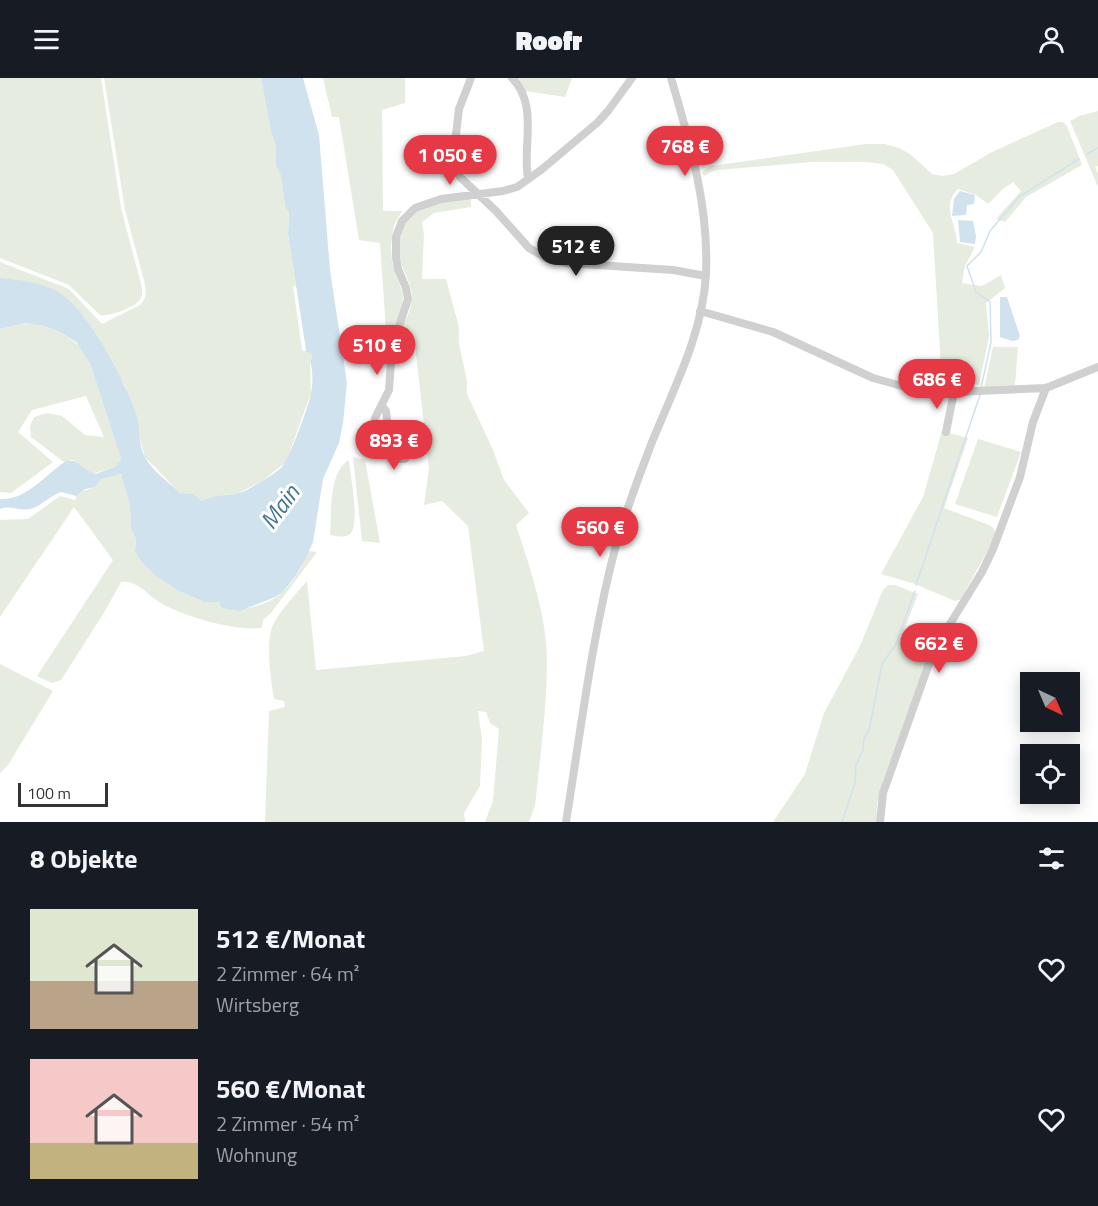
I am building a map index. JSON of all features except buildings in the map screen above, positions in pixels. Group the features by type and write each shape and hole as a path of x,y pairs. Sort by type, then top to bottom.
{"street":[{"path":"471,78 459,109 455,162 460,177 537,254 560,262 673,270 706,276"},
{"path":"512,78 520,90 526,108 528,179"},
{"path":"375,418 389,390 392,348 408,299 396,258 398,227 408,214 424,204 477,193 511,190 542,170 597,123 632,78"},
{"path":"566,822 593,644 616,545 630,500 685,363 700,311 706,276 705,229 700,185 672,78"},
{"path":"700,311 773,332 873,378 934,392 1046,388 1098,367"},
{"path":"880,822 883,793 930,661 982,572 1000,532 1020,477 1033,422 1046,388"},
{"path":"946,432 954,392"},
{"path":"382,406 386,411 391,451 403,460 407,455 406,428"}],"shaded area":[{"path":"0,78 101,78 121,208 142,288 141,298 129,308 116,313 100,315 69,285 0,258"},
{"path":"104,78 261,78 271,131 277,145 276,166 281,176 285,206 289,213 288,234 302,350 311,353 312,358 310,361 311,393 286,462 262,481 235,495 202,501 193,494 180,493 145,457 125,385 19,280 0,278 0,262 69,289 102,324 140,305 144,300 145,284 125,210"},
{"path":"323,78 405,78 405,103 382,110 383,211 402,211 394,225 391,245 392,263 403,294 402,306 390,340 386,363 380,353 386,330 380,243 359,240 339,117 332,117"},
{"path":"517,78 572,78 565,97 525,91"},
{"path":"1098,111 1098,166 1095,167 1098,174 1098,187 1070,121"},
{"path":"1058,122 1063,122 1067,126 1082,165 1026,197 1005,222 996,219 1021,191 1013,182 988,204 976,195 958,189 953,195 950,208 957,243 975,247 965,266 962,283 982,286 1001,275 1005,288 986,303 989,337 979,385 955,380 955,382 942,386 933,233 893,170 883,164 866,162 811,162 719,170 704,176 702,172 711,166 866,144 885,144 910,154 932,174 942,176 954,174 992,152"},
{"path":"471,198 471,207 434,213 422,222 424,235 422,279 446,279 459,327 459,344 467,381 467,394 504,480 529,513 516,525 532,574 544,625 547,659 545,714 535,806 529,822 485,822 493,801 499,729 490,723 486,712 478,711 482,739 480,786 464,813 465,822 265,822 269,711 285,707 284,701 274,699 269,662 269,641 273,625 280,613 307,581 316,670 466,656 484,651 468,526 442,501 424,505 429,468 415,346 399,333 412,298 400,256 401,234 406,221 421,208"},
{"path":"25,323 44,326 60,332 81,347 90,363 121,459 116,466 93,474 73,460 64,462 31,437 30,426 34,417 47,413 62,416 85,435 104,437 86,396 32,410 18,432 53,462 11,493 0,492 0,329"},
{"path":"993,347 1018,347 1015,386 984,388"},
{"path":"942,431 968,438 944,508 989,525 994,529 996,535 961,599 955,601 915,584 881,574 923,497"},
{"path":"978,439 1021,452 997,517 955,504"},
{"path":"353,457 365,460 380,543 362,541"},
{"path":"349,460 355,512 352,530 349,535 345,536 330,535 334,483 342,466"},
{"path":"117,474 122,475 130,505 131,529 136,539 135,551 140,561 157,577 179,591 204,602 219,602 224,607 241,609 270,601 291,583 308,551 317,552 271,613 263,620 262,628 224,625 196,618 161,603 132,583 121,582 61,680 52,683 37,676 113,560 74,507 0,617 0,520 28,519 60,496 75,500 81,492 96,486 100,479"},
{"path":"888,585 895,585 918,594 900,641 930,652 884,778 877,804 876,822 773,822 805,774 824,713 860,646 883,590"},
{"path":"0,664 53,691 8,765 0,773"}],"water":[{"name":"Main","path":"261,78 303,78 319,135 330,270 347,383 339,443 323,479 313,542 306,558 283,592 240,611 222,608 219,602 204,602 179,591 157,577 140,561 135,551 136,539 131,529 130,505 121,474 101,479 95,487 85,489 76,496 61,492 30,509 0,509 0,499 18,496 27,491 66,461 74,461 96,474 116,466 121,459 90,363 77,343 60,332 44,326 25,323 0,329 0,278 30,282 52,289 69,301 81,314 105,348 125,385 137,416 140,442 145,457 156,472 180,493 193,494 202,501 235,494 247,490 282,467 310,399 312,369 310,361 312,358 311,353 306,352 288,234 289,213 285,206 281,176 276,166 276,145 271,131"},
{"path":"960,191 975,195 974,204 967,205 966,215 952,216 954,199"},
{"path":"958,220 973,221 975,244 960,242"},
{"path":"1000,297 1007,297 1020,336 1018,340 1012,341 1000,337"}],"waterway":[{"path":"1087,154 1098,148"},
{"path":"981,388 991,342 990,302 976,292 967,266 981,252 990,231 1019,197 1079,159"},
{"path":"916,585 980,395"},
{"path":"842,822 855,783 856,765 863,750 864,738 869,730 882,664 896,644 915,591"}]}
